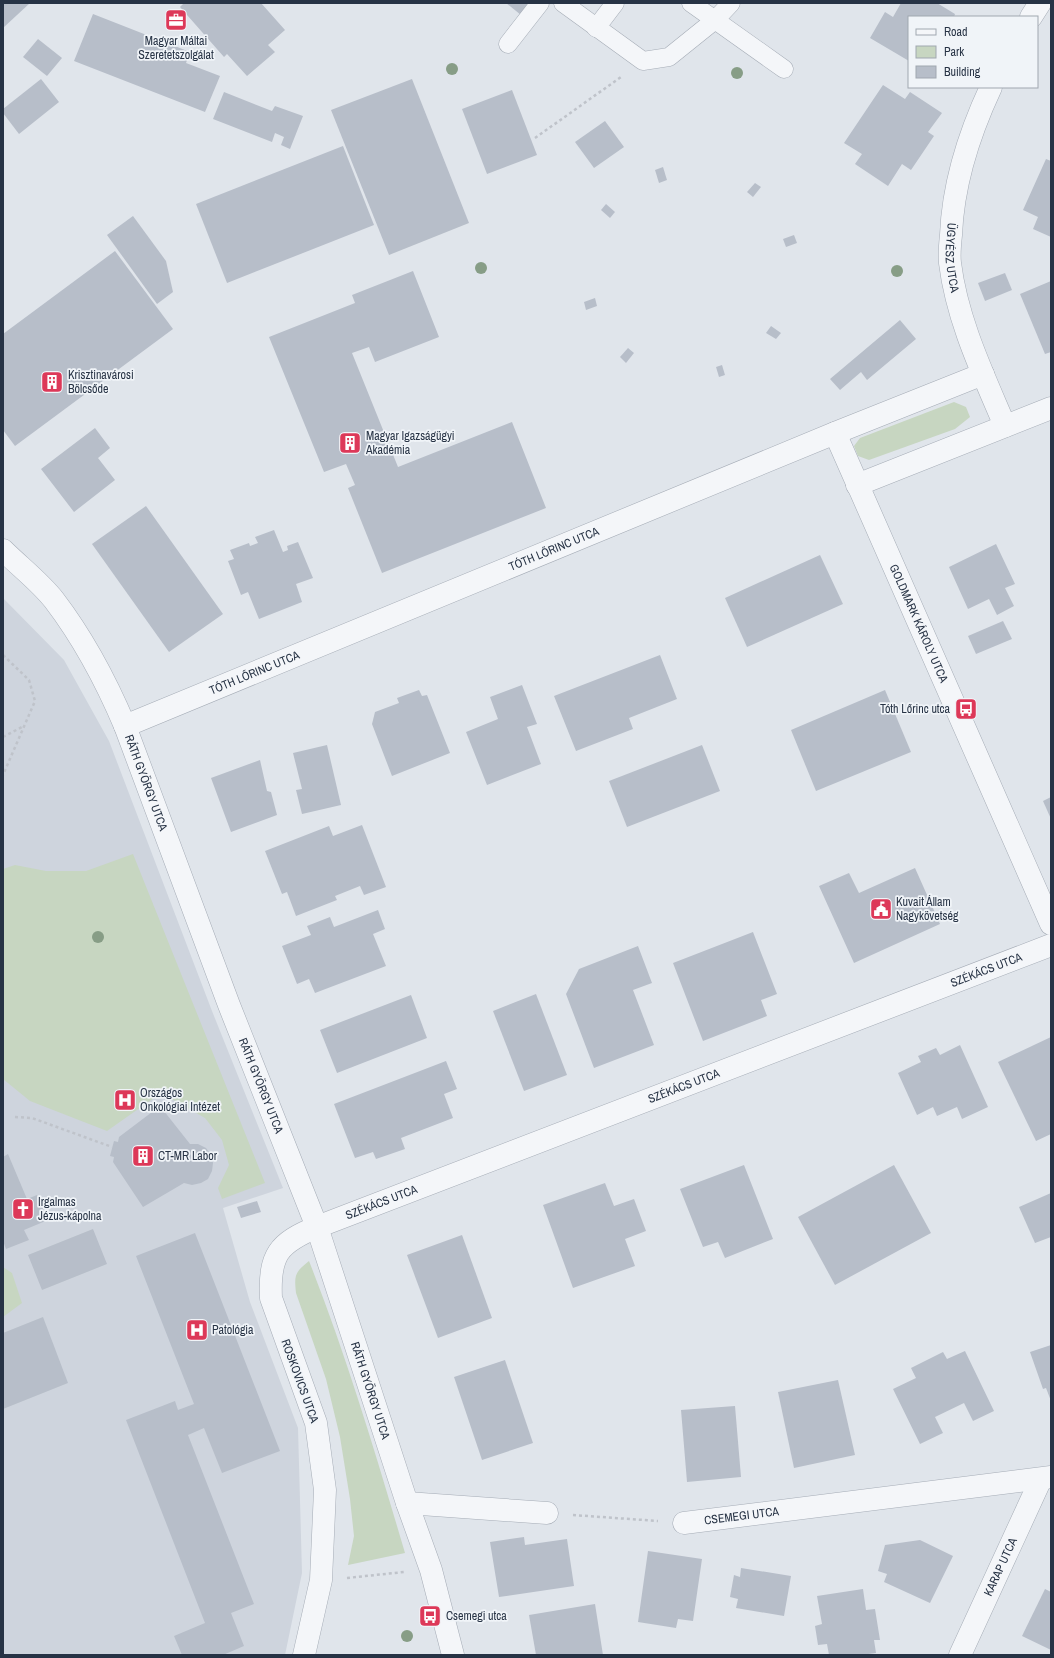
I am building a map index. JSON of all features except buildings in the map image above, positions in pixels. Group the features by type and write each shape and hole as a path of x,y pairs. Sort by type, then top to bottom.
{"street":[{"path":"1032,16 1040,3"},
{"name":"ÜGYÉSZ UTCA","path":"991,88 979,113 960,168 952,209 949,262 961,317 1005,426"},
{"name":"TÓTH LŐRINC UTCA","path":"125,726 834,433 983,374"},
{"path":"857,485 1051,408"},
{"name":"GOLDMARK KÁROLY UTCA","path":"834,433 1051,924"},
{"name":"RÁTH GYÖRGY UTCA","path":"3,550 57,605 88,650 116,704 125,726 229,1005 317,1227 407,1503 431,1570 453,1655"},
{"name":"SZÉKÁCS UTCA","path":"317,1227 1051,945"},
{"name":"ROSKOVICS UTCA","path":"304,1655 321,1580 325,1490 316,1423 278,1321 271,1298 270,1279 272,1262 278,1252 296,1236 317,1227"},
{"name":"CSEMEGI UTCA","path":"684,1523 1046,1478"},
{"name":"KARAP UTCA","path":"960,1655 1046,1478"},
{"path":"407,1503 547,1513"}],"lane":[{"path":"508,44 540,3"},
{"path":"563,3 643,61 669,57 715,20 731,3"},
{"path":"596,28 614,3"},
{"path":"691,3 784,69"}],"path":[{"path":"535,138 643,61"},
{"path":"3,655 29,680 35,701 22,727 3,775"},
{"path":"3,737 22,727"},
{"path":"15,1117 32,1118 112,1147"},
{"path":"547,1513 684,1523"},
{"path":"321,1580 431,1570"}],"shaded area":[{"name":"Országos Onkológiai Intézet","path":"3,598 64,660 109,741 212,1011 283,1188 223,1208 250,1302 298,1428 302,1573 285,1655 3,1655"}],"green space":[{"path":"954,402 966,407 970,417 955,429 869,460 858,456 854,446 860,438"},
{"path":"133,854 265,1183 222,1199 218,1188 229,1165 222,1140 205,1118 161,1093 107,1131 30,1101 3,1079 3,869 15,865 46,871 86,871"},
{"path":"309,1261 336,1333 372,1443 405,1553 348,1565 354,1536 350,1499 340,1437 326,1379 296,1293 296,1274"},
{"path":"3,1267 12,1273 22,1303 3,1317"}],"place":[{"name":"Magyar Máltai Szeretetszolgálat","path":"176,20"},
{"name":"Krisztinavárosi Bölcsőde","path":"52,382"},
{"name":"Magyar Igazságügyi Akadémia","path":"350,443"},
{"name":"Tóth Lőrinc utca","path":"966,709"},
{"name":"Kuvait Állam Nagykövetség","path":"881,909"},
{"name":"Országos Onkológiai Intézet","path":"125,1100"},
{"name":"CT-MR Labor","path":"143,1156"},
{"name":"Irgalmas Jézus-kápolna","path":"23,1209"},
{"name":"Patológia","path":"197,1330"},
{"name":"Csemegi utca","path":"430,1616"}]}
